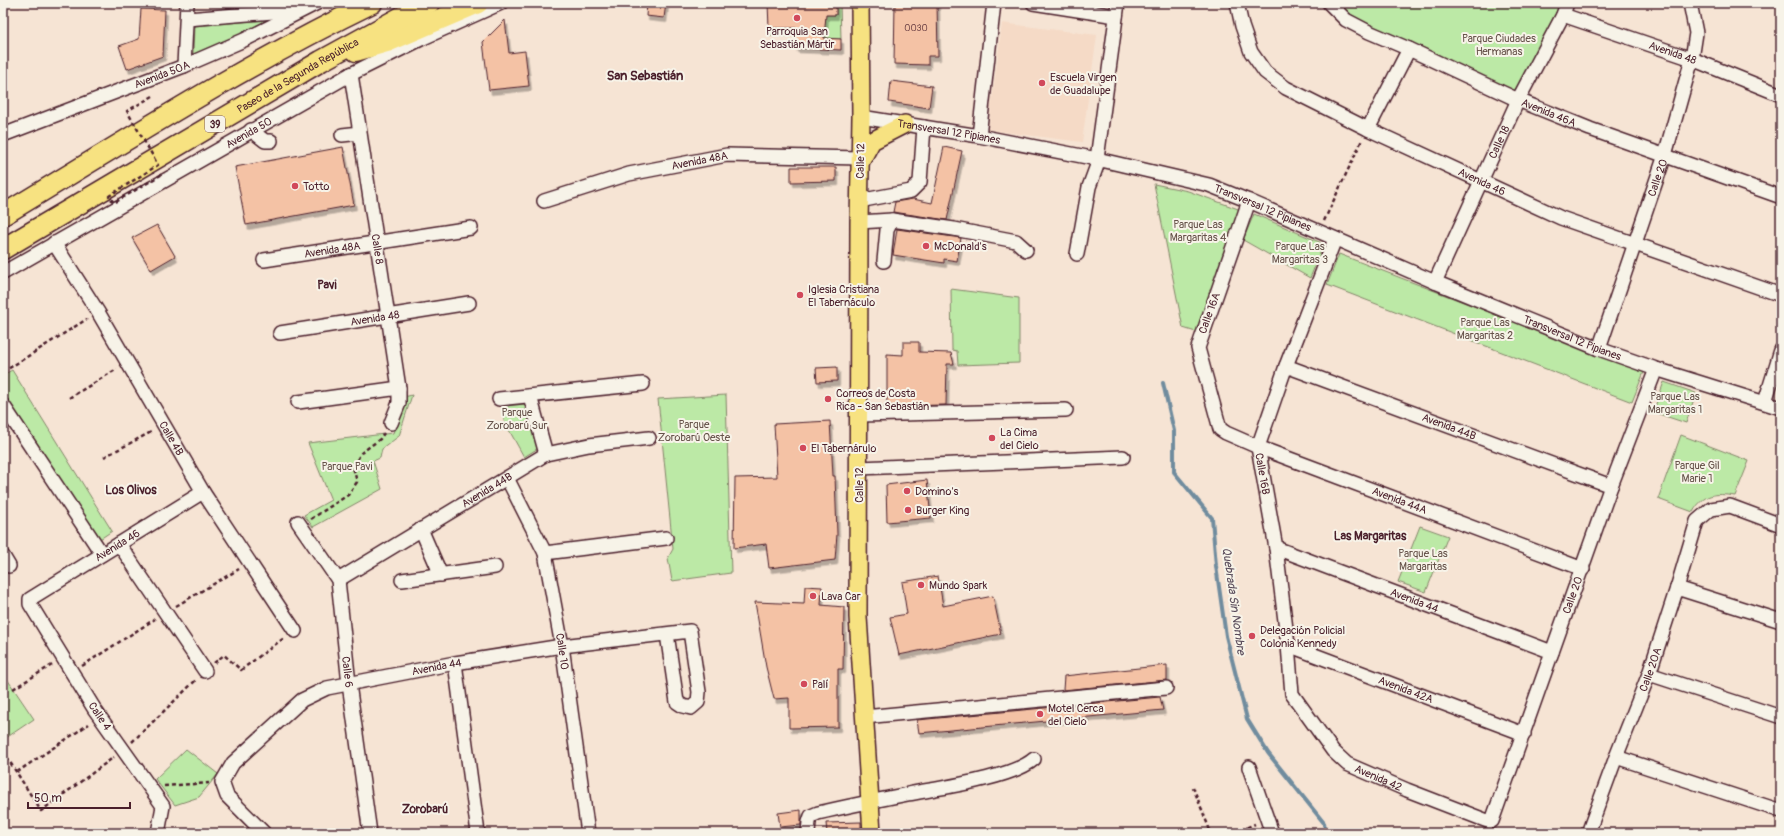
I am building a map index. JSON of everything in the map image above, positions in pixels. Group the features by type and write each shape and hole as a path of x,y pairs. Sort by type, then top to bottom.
{"highway":[{"path":"327,24 356,3"},
{"path":"3,215 248,69 327,24 372,3"},
{"name":"Paseo de la Segunda República","path":"3,249 321,61 429,3"},
{"path":"321,61 387,42 478,3"}],"main road":[{"name":"Calle 12","path":"860,7 861,117 859,222 860,415 858,617 872,833"},
{"path":"860,160 872,140 905,124"}],"street":[{"path":"184,66 187,3"},
{"name":"Avenida 50A","path":"3,135 184,66 244,40 317,3"},
{"name":"Avenida 50","path":"3,273 351,74 421,39 501,3"},
{"path":"979,136 994,3"},
{"path":"1033,3 1116,16"},
{"path":"1077,254 1089,187 1098,160 1118,3"},
{"name":"Avenida 46","path":"1237,3 1250,52 1265,72 1286,88 1480,182 1561,218 1781,295"},
{"name":"Avenida 46A","path":"1329,3 1346,20 1369,32 1518,100 1590,129 1781,197"},
{"name":"Calle 20","path":"1598,349 1664,155 1692,59 1696,33 1690,3"},
{"name":"Avenida 48","path":"1565,9 1781,95"},
{"name":"Calle 18","path":"1435,282 1518,100 1565,9"},
{"path":"187,19 303,10"},
{"path":"1368,129 1409,49"},
{"name":"Calle 8","path":"351,74 399,388 399,403 391,423"},
{"name":"Transversal 12 Pipianes","path":"861,117 979,136 1199,182 1249,201 1435,282 1598,349 1656,369 1781,408"},
{"path":"860,201 911,191 920,182 924,127"},
{"path":"251,130 266,140 271,141"},
{"path":"342,135 360,133"},
{"name":"Avenida 48A","path":"544,202 629,174 727,155 860,160"},
{"name":"Calle 16A","path":"1219,426 1198,348 1249,201"},
{"path":"884,261 886,230 892,220"},
{"path":"859,222 892,220 954,229 1016,241 1026,250"},
{"name":"Avenida 48A","path":"264,260 471,228"},
{"name":"Calle 16B","path":"1293,696 1276,548 1258,447 1286,366 1335,239"},
{"name":"Calle 4B","path":"54,243 98,312 203,492 295,631"},
{"name":"Avenida 48","path":"280,332 388,317 469,303"},
{"path":"1765,402 1781,350"},
{"name":"Avenida 44B","path":"1286,366 1612,486"},
{"name":"Calle 20","path":"1491,822 1524,734 1612,486 1656,369"},
{"path":"500,399 643,384"},
{"path":"298,402 399,388"},
{"path":"530,396 546,454"},
{"path":"3,405 102,554"},
{"path":"860,415 1066,410"},
{"name":"Avenida 44A","path":"1219,426 1226,433 1258,447 1582,570"},
{"name":"Avenida 44B","path":"338,580 546,454 589,445 649,438"},
{"path":"859,468 1123,457"},
{"name":"Calle 10","path":"507,478 545,553 562,646 588,833"},
{"name":"Avenida 46","path":"30,599 203,492"},
{"name":"Calle 20A","path":"1588,833 1649,674 1677,588 1696,521 1711,508 1730,506 1781,525"},
{"name":"Calle 6","path":"299,524 338,580 349,684 370,833"},
{"path":"421,529 441,575"},
{"path":"545,553 666,538"},
{"path":"119,544 205,671"},
{"name":"Avenida 44","path":"1276,548 1552,652"},
{"path":"402,580 495,568"},
{"path":"1677,588 1781,622"},
{"name":"Calle 4","path":"30,599 30,604 100,717 163,806 158,833"},
{"name":"Avenida 44","path":"222,782 233,763 302,700 327,688 455,663 562,646 690,631 700,692 698,702 691,708 683,706 677,702 667,634"},
{"name":"Avenida 42A","path":"1288,645 1524,734"},
{"path":"455,663 478,833"},
{"path":"1649,674 1781,717"},
{"path":"864,717 1166,688"},
{"name":"Avenida 42","path":"1293,696 1333,751 1348,764 1407,790 1491,822"},
{"path":"1616,757 1781,811"},
{"path":"808,833 811,816 818,812 948,787 995,776 1026,766 1034,759"},
{"path":"1249,767 1272,833"},
{"path":"222,782 227,796 264,833"}],"path":[{"path":"153,96 127,111 158,166 109,196 114,203 164,172"},
{"path":"1318,232 1368,129"},
{"path":"3,372 98,312"},
{"path":"69,398 128,363"},
{"path":"299,524 348,495 357,482 353,467 361,453 380,439 391,423"},
{"path":"104,457 164,425"},
{"path":"13,689 63,658"},
{"path":"16,772 100,717"},
{"path":"3,750 41,811 123,750"},
{"path":"149,788 222,782"},
{"path":"1193,787 1211,833"},
{"path":"1234,833 1268,819"}],"shaded area":[{"name":"Escuela Virgen de Guadalupe","path":"1002,23 1097,35 1082,142 988,130"}],"green space":[{"path":"827,3 840,3 841,39 769,35 769,28 817,29 826,15 836,15 836,5"},
{"name":"Parque Ciudades Hermanas","path":"1331,3 1567,3 1518,100 1369,32"},
{"path":"275,19 193,55 194,26"},
{"name":"Parque Las Margaritas 4","path":"1154,184 1188,191 1241,210 1199,333 1183,328"},
{"name":"Parque Las Margaritas 3","path":"1254,214 1324,244 1310,278 1243,240"},
{"name":"Parque Las Margaritas 2","path":"1339,254 1644,372 1632,402 1327,285"},
{"path":"951,289 1019,298 1019,363 958,365 957,351 952,350"},
{"path":"12,370 112,531 94,543 3,405 3,375"},
{"name":"Parque Las Margaritas 1","path":"1664,382 1696,393 1686,423 1653,412"},
{"name":"Parque Pavi","path":"412,395 399,436 382,449 380,458 373,461 382,489 313,527 304,515 331,500 308,443 393,433 399,416 396,399"},
{"name":"Parque Zorobarú Oeste","path":"726,395 731,573 672,581 668,558 673,549 658,399"},
{"name":"Parque Zorobarú Sur","path":"526,402 540,447 524,457 504,421 503,404"},
{"name":"Parque Gil Marie 1","path":"1681,435 1749,461 1735,496 1711,496 1701,501 1693,512 1658,499"},
{"name":"Parque Las Margaritas","path":"1420,526 1448,536 1426,592 1398,582"},
{"path":"3,673 34,719 3,740"},
{"path":"186,749 218,774 199,797 175,805 155,779"}],"building":[{"path":"647,3 666,3 664,18 646,16"},
{"name":"Parroquia San Sebastián Mártir","path":"768,3 827,3 836,5 836,15 826,15 824,38 841,39 841,50 795,48 796,28 769,28"},
{"path":"895,3 937,3 938,56 928,56 928,65 894,64"},
{"path":"141,9 165,10 163,56 127,69 119,46 139,39"},
{"path":"505,20 509,53 525,51 529,86 489,90 483,42"},
{"path":"891,81 932,86 929,108 889,102"},
{"name":"Totto","path":"343,147 354,205 246,225 235,167"},
{"path":"944,147 962,151 947,220 893,212 895,202 913,199 932,203"},
{"path":"791,167 836,167 836,181 791,182"},
{"path":"157,225 175,256 151,270 132,238"},
{"name":"McDonald's","path":"897,229 961,238 957,261 944,259 944,263 893,255"},
{"path":"903,342 919,342 919,352 951,353 954,364 947,364 946,405 887,406 887,354 903,355"},
{"path":"837,367 837,381 817,382 816,368"},
{"path":"830,421 833,476 835,476 837,534 835,560 769,568 766,544 734,548 735,478 777,477 774,424"},
{"path":"927,480 931,518 887,522 886,485"},
{"path":"938,576 943,606 993,596 1001,634 899,655 890,617 907,614 902,582"},
{"path":"805,586 822,587 821,605 844,607 843,669 838,669 838,727 789,728 789,698 774,699 766,667 755,602 804,604"},
{"name":"Motel Cerca del Cielo","path":"1167,665 1167,680 1063,690 1064,676"},
{"name":"Motel Cerca del Cielo","path":"1160,697 1163,710 919,733 917,720"},
{"path":"801,810 801,825 780,827 778,813"},
{"path":"861,822 861,833 827,833 826,823"}],"waterway":[{"name":"Quebrada Sin Nombre","path":"1163,383 1174,431 1174,472 1212,518 1216,566 1226,636 1247,719 1268,753 1324,823 1326,833"}],"place":[{"name":"Parroquia San Sebastián Mártir","path":"797,18"},
{"name":"Escuela Virgen de Guadalupe","path":"1042,83"},
{"name":"Totto","path":"295,186"},
{"name":"McDonald's","path":"926,246"},
{"name":"Iglesia Cristiana El Tabernáculo","path":"800,295"},
{"name":"Correos de Costa Rica - San Sebastián","path":"828,399"},
{"name":"La Cima del Cielo","path":"992,438"},
{"name":"El Tabernárulo","path":"803,448"},
{"name":"Domino's","path":"907,491"},
{"name":"Burger King","path":"908,510"},
{"name":"Mundo Spark","path":"921,585"},
{"name":"Lava Car","path":"813,596"},
{"name":"Delegación Policial Colonia Kennedy","path":"1252,636"},
{"name":"Palí","path":"804,684"},
{"name":"Motel Cerca del Cielo","path":"1040,714"}],"district":[{"name":"San Sebastián","path":"645,75"},
{"name":"Pavi","path":"327,285"},
{"name":"Los Olivos","path":"131,490"},
{"name":"Las Margaritas","path":"1370,536"},
{"name":"Zorobarú","path":"425,809"}]}
